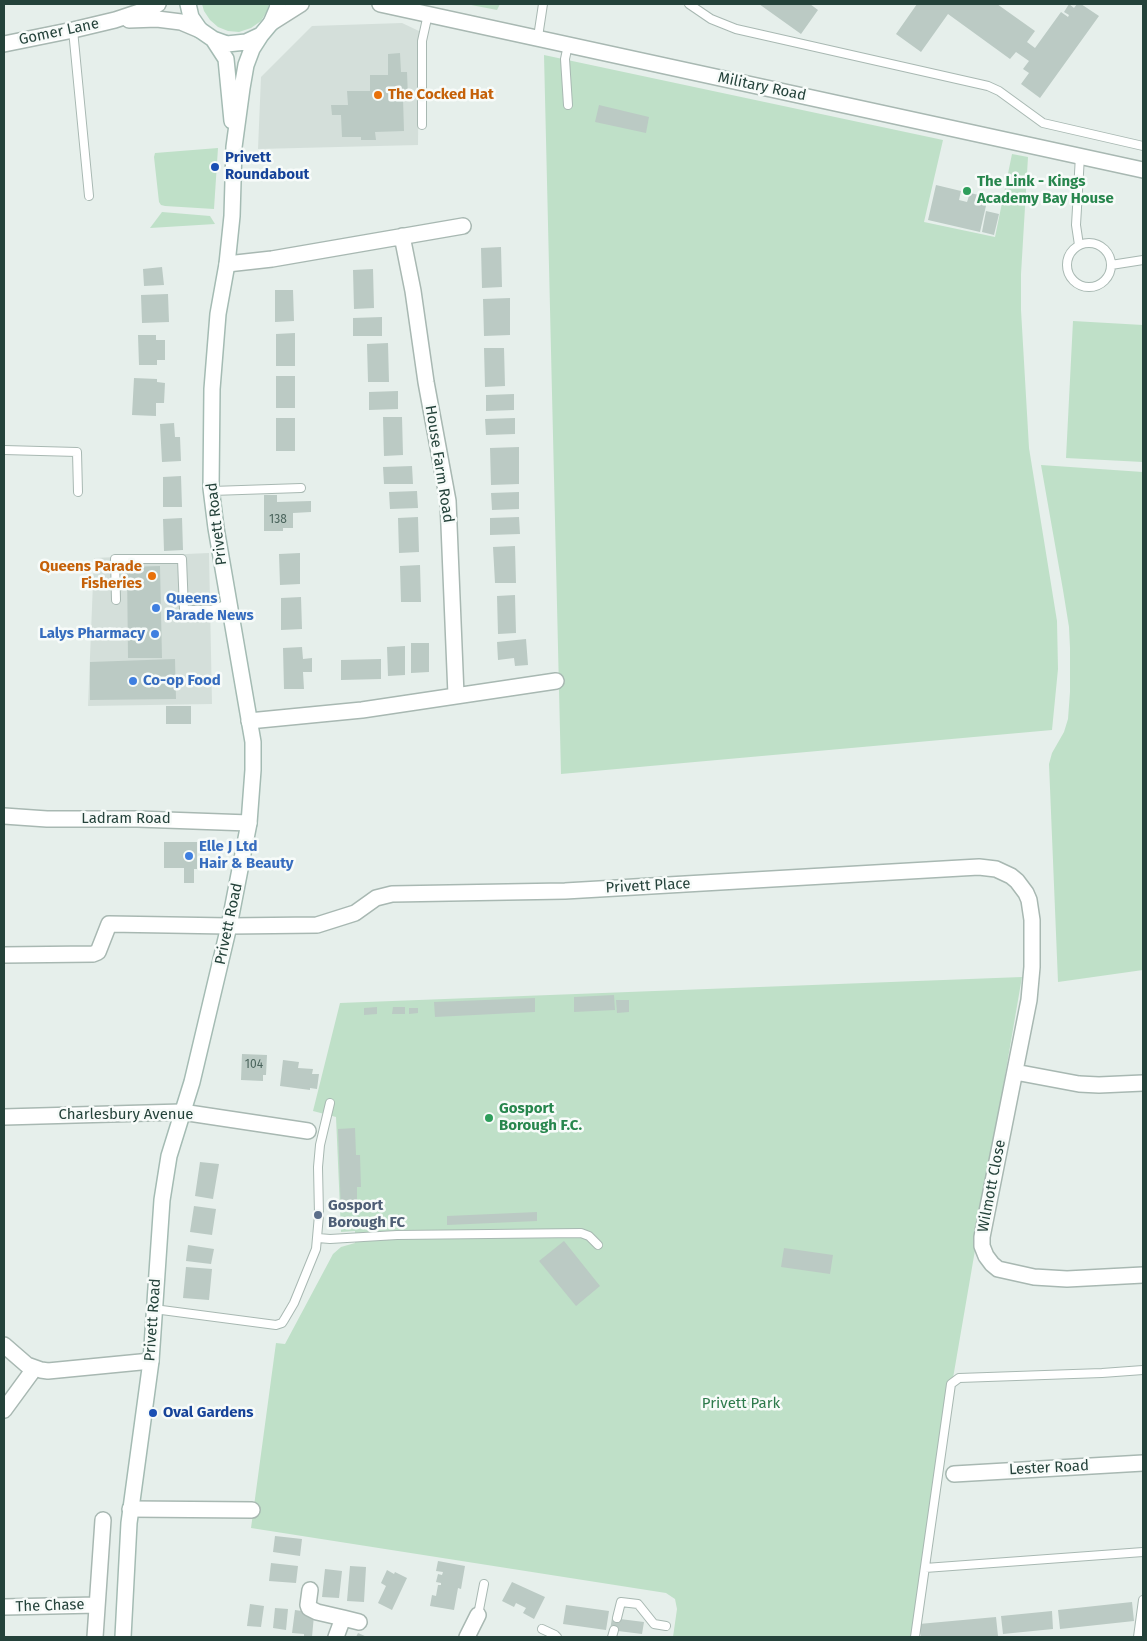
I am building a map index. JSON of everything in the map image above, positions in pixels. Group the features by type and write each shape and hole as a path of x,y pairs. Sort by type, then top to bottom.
{"street":[{"name":"Gomer Lane","path":"4,44 115,20 158,4"},
{"path":"188,4 192,17 200,30 213,40 228,44 246,42 261,35 271,23 278,9 278,4"},
{"path":"271,23 301,4"},
{"name":"Military Road","path":"380,4 1143,170"},
{"name":"Gomer Lane","path":"115,20 157,19 181,22 200,30"},
{"name":"Privett Road","path":"123,1637 130,1509 151,1361 162,1200 169,1156 192,1082 230,926 249,823 254,770 253,742 216,528 212,491 212,389 218,314 227,264 232,216 234,147 246,65 252,49 261,35"},
{"name":"Privett Road","path":"213,40 226,59 234,147"},
{"path":"227,264 272,259 463,226"},
{"name":"House Farm Road","path":"402,236 448,502 456,695"},
{"path":"249,721 362,710 556,681"},
{"name":"Ladram Road","path":"4,816 47,820 138,819 249,823"},
{"name":"Privett Place","path":"4,955 93,954 98,952 109,924 317,925 355,913 376,898 392,894 565,890 979,867 989,867 1002,871 1011,876 1023,888 1032,910 1033,929"},
{"name":"Wilmott Close","path":"1033,929 1031,987 982,1236 982,1246 986,1256 998,1269 1034,1277 1067,1279 1143,1275"},
{"path":"1015,1072 1079,1084 1143,1083"},
{"name":"Charlesbury Avenue","path":"4,1117 182,1112 315,1134"},
{"path":"4,1345 21,1361 34,1369 48,1371 151,1361"},
{"path":"4,1410 34,1369"},
{"name":"Lester Road","path":"954,1474 1143,1463"},
{"path":"130,1509 252,1510"},
{"path":"95,1637 103,1520"},
{"path":"310,1590 309,1608 317,1612 359,1622"},
{"name":"The Chase","path":"4,1607 97,1605"},
{"path":"467,1637 478,1615"},
{"path":"336,1637 343,1618"}],"lane":[{"path":"538,37 544,4"},
{"path":"689,4 711,19 736,29 988,86 999,91 1043,123 1143,146"},
{"path":"422,125 422,41 428,14"},
{"path":"73,30 89,196"},
{"path":"568,45 565,59 568,105"},
{"path":"1079,245 1076,225 1080,156"},
{"path":"1086,243 1094,243 1106,251 1110,257 1111,265 1107,278 1102,284 1095,286 1081,286 1074,282 1067,270 1067,262 1073,250 1079,245 1086,243"},
{"path":"1111,265 1143,260"},
{"path":"4,450 77,452 78,492"},
{"path":"212,491 302,488"},
{"path":"116,600 115,558 182,559 184,610 210,610 228,604"},
{"path":"154,1309 276,1325 282,1323 291,1309 314,1255 318,1238 318,1166 315,1134 330,1103"},
{"path":"318,1238 581,1233 589,1236 598,1246"},
{"path":"915,1637 950,1384 959,1378 1143,1370"},
{"path":"938,1471 954,1474"},
{"path":"925,1568 1143,1552"},
{"path":"478,1615 484,1584"},
{"path":"1138,1637 1143,1600"},
{"path":"617,1618 621,1602 638,1604 654,1624 666,1626"},
{"path":"542,1629 557,1637"}],"shaded area":[{"path":"402,23 419,31 418,145 258,149 261,77 312,26"},
{"path":"209,553 212,704 88,706 94,558"}],"green space":[{"path":"202,4 269,4 261,21 251,28 239,32 228,31 218,27 210,20"},
{"path":"466,4 500,4 497,10"},
{"path":"544,55 943,140 924,222 995,237 1012,154 1028,157 1021,274 1021,310 1029,448 1057,621 1058,669 1052,730 561,774"},
{"path":"218,148 214,209 161,205 159,202 155,153"},
{"path":"162,212 210,216 215,224 150,228"},
{"path":"1073,321 1143,325 1143,462 1066,458"},
{"path":"1041,465 1143,472 1143,970 1058,982 1049,764 1052,753 1064,732 1068,719 1070,648 1069,627"},
{"name":"Privett Park","path":"1022,977 931,1506 912,1637 673,1637 677,1609 675,1599 666,1593 251,1528 276,1343 285,1344 333,1254 341,1247 355,1243 355,1231 341,1232 336,1117 313,1111 340,1003"}],"building":[{"path":"759,4 810,4 818,10 801,34"},
{"path":"917,4 997,4 1035,31 1027,42 1035,48 1061,12 1068,17 1069,15 1064,12 1069,4 1074,8 1077,4 1081,4 1099,16 1040,98 1021,84 1029,73 1023,69 1029,61 1016,52 1010,59 948,14 921,52 896,34"},
{"name":"The Cocked Hat","path":"400,53 401,72 407,72 408,98 403,98 404,131 375,132 376,140 361,140 361,137 342,137 341,115 332,115 331,105 348,105 347,91 370,91 370,75 388,75 388,54"},
{"path":"599,105 649,117 646,133 595,122"},
{"path":"936,185 961,191 959,200 967,202 970,193 988,197 980,232 928,220"},
{"path":"986,211 999,214 994,235 982,232"},
{"path":"501,247 502,287 482,288 481,248"},
{"path":"162,267 164,285 144,286 143,269"},
{"path":"373,269 374,308 354,309 353,270"},
{"path":"275,290 293,290 294,321 275,322"},
{"path":"168,294 169,322 142,323 141,295"},
{"path":"510,298 510,335 484,336 483,299"},
{"path":"382,317 382,336 353,336 353,318"},
{"path":"295,333 295,366 276,366 276,334"},
{"path":"138,335 156,335 156,340 165,340 165,360 157,360 157,365 139,365"},
{"path":"388,343 389,382 368,382 367,344"},
{"path":"484,348 504,348 505,386 485,387"},
{"path":"276,376 295,376 295,408 276,408"},
{"path":"134,378 157,379 157,382 165,383 164,403 156,403 156,416 132,415"},
{"path":"398,391 398,409 369,410 369,392"},
{"path":"514,394 514,410 486,411 486,395"},
{"path":"383,417 402,417 403,455 384,456"},
{"path":"276,418 295,418 295,451 276,451"},
{"path":"515,418 515,434 486,435 485,419"},
{"path":"174,423 175,437 180,437 181,461 162,462 160,424"},
{"path":"519,447 519,484 491,485 490,448"},
{"path":"412,466 413,484 384,484 383,467"},
{"path":"181,476 182,507 163,507 163,477"},
{"path":"417,491 418,508 390,509 389,492"},
{"path":"519,492 519,509 492,510 491,493"},
{"path":"264,495 277,495 277,502 311,501 311,512 293,513 293,528 283,528 283,531 264,531"},
{"path":"418,517 419,552 399,553 398,518"},
{"path":"519,517 520,534 490,535 490,518"},
{"path":"182,518 183,550 164,551 163,519"},
{"path":"515,546 516,583 495,583 493,547"},
{"path":"300,553 300,584 280,585 279,554"},
{"path":"420,565 421,602 401,602 400,566"},
{"path":"160,566 162,658 128,658 127,567"},
{"path":"515,595 516,633 498,634 497,596"},
{"path":"301,597 302,629 281,630 281,598"},
{"path":"526,639 528,665 515,666 514,658 498,660 497,642"},
{"path":"411,643 429,643 429,672 411,673"},
{"path":"405,646 405,675 388,676 387,647"},
{"path":"302,647 303,659 312,658 312,672 303,672 304,689 284,689 283,648"},
{"name":"Co-op Food","path":"175,659 176,699 90,700 90,662"},
{"path":"381,659 381,679 341,680 341,660"},
{"path":"166,706 191,706 191,724 166,724"},
{"path":"164,842 197,842 197,869 194,869 194,883 184,883 184,868 164,868"},
{"path":"614,995 615,1010 574,1012 574,997"},
{"path":"535,998 535,1012 435,1017 434,1002"},
{"path":"616,1000 629,1000 629,1012 617,1013"},
{"path":"377,1007 377,1014 364,1015 364,1008"},
{"path":"393,1007 405,1007 405,1014 392,1014"},
{"path":"409,1008 418,1008 418,1013 409,1014"},
{"path":"242,1054 267,1055 266,1075 263,1075 263,1081 241,1080"},
{"path":"283,1060 299,1062 298,1068 313,1069 312,1074 319,1074 317,1089 310,1088 310,1090 280,1086"},
{"path":"355,1128 356,1155 360,1155 361,1187 357,1187 357,1212 341,1212 338,1129"},
{"path":"200,1162 219,1164 213,1199 195,1196"},
{"path":"194,1206 216,1209 212,1235 190,1232"},
{"path":"537,1212 537,1221 447,1225 447,1216"},
{"path":"564,1241 600,1286 576,1306 539,1261"},
{"path":"188,1245 214,1249 211,1264 186,1261"},
{"path":"784,1248 833,1255 830,1274 781,1267"},
{"path":"186,1267 212,1269 209,1300 183,1298"},
{"path":"275,1536 302,1539 300,1556 273,1552"},
{"path":"438,1561 465,1566 461,1589 458,1588 454,1610 430,1606 432,1595 436,1596 438,1585 441,1585 441,1583 436,1582 438,1574 442,1575 443,1572 436,1571"},
{"path":"271,1563 298,1566 296,1583 269,1581"},
{"path":"350,1566 366,1567 364,1602 347,1601"},
{"path":"325,1569 342,1571 339,1598 322,1597"},
{"path":"387,1570 407,1578 392,1610 378,1603 386,1586 381,1583"},
{"path":"512,1582 545,1597 534,1619 523,1613 526,1608 516,1603 514,1607 502,1601"},
{"path":"1132,1602 1134,1621 1060,1629 1058,1610"},
{"path":"250,1604 264,1606 261,1627 247,1626"},
{"path":"566,1605 609,1611 606,1630 563,1624"},
{"path":"275,1608 288,1609 286,1630 273,1628"},
{"path":"295,1610 314,1615 312,1637 304,1637 304,1634 292,1633"},
{"path":"1052,1611 1053,1629 1003,1634 1001,1616"},
{"path":"996,1617 998,1636 921,1637 919,1624"},
{"path":"612,1618 644,1622 642,1634 610,1630"},
{"path":"358,1633 367,1637 356,1637"}],"place":[{"name":"The Cocked Hat","path":"378,95"},
{"name":"Privett Roundabout","path":"215,167"},
{"name":"The Link - Kings Academy Bay House","path":"967,191"},
{"name":"Queens Parade Fisheries","path":"152,576"},
{"name":"Queens Parade News","path":"156,608"},
{"name":"Lalys Pharmacy","path":"155,634"},
{"name":"Co-op Food","path":"133,681"},
{"name":"Elle J Ltd Hair & Beauty","path":"189,856"},
{"name":"Gosport Borough F.C.","path":"489,1118"},
{"name":"Gosport Borough FC","path":"318,1215"},
{"name":"Oval Gardens","path":"153,1413"}]}
